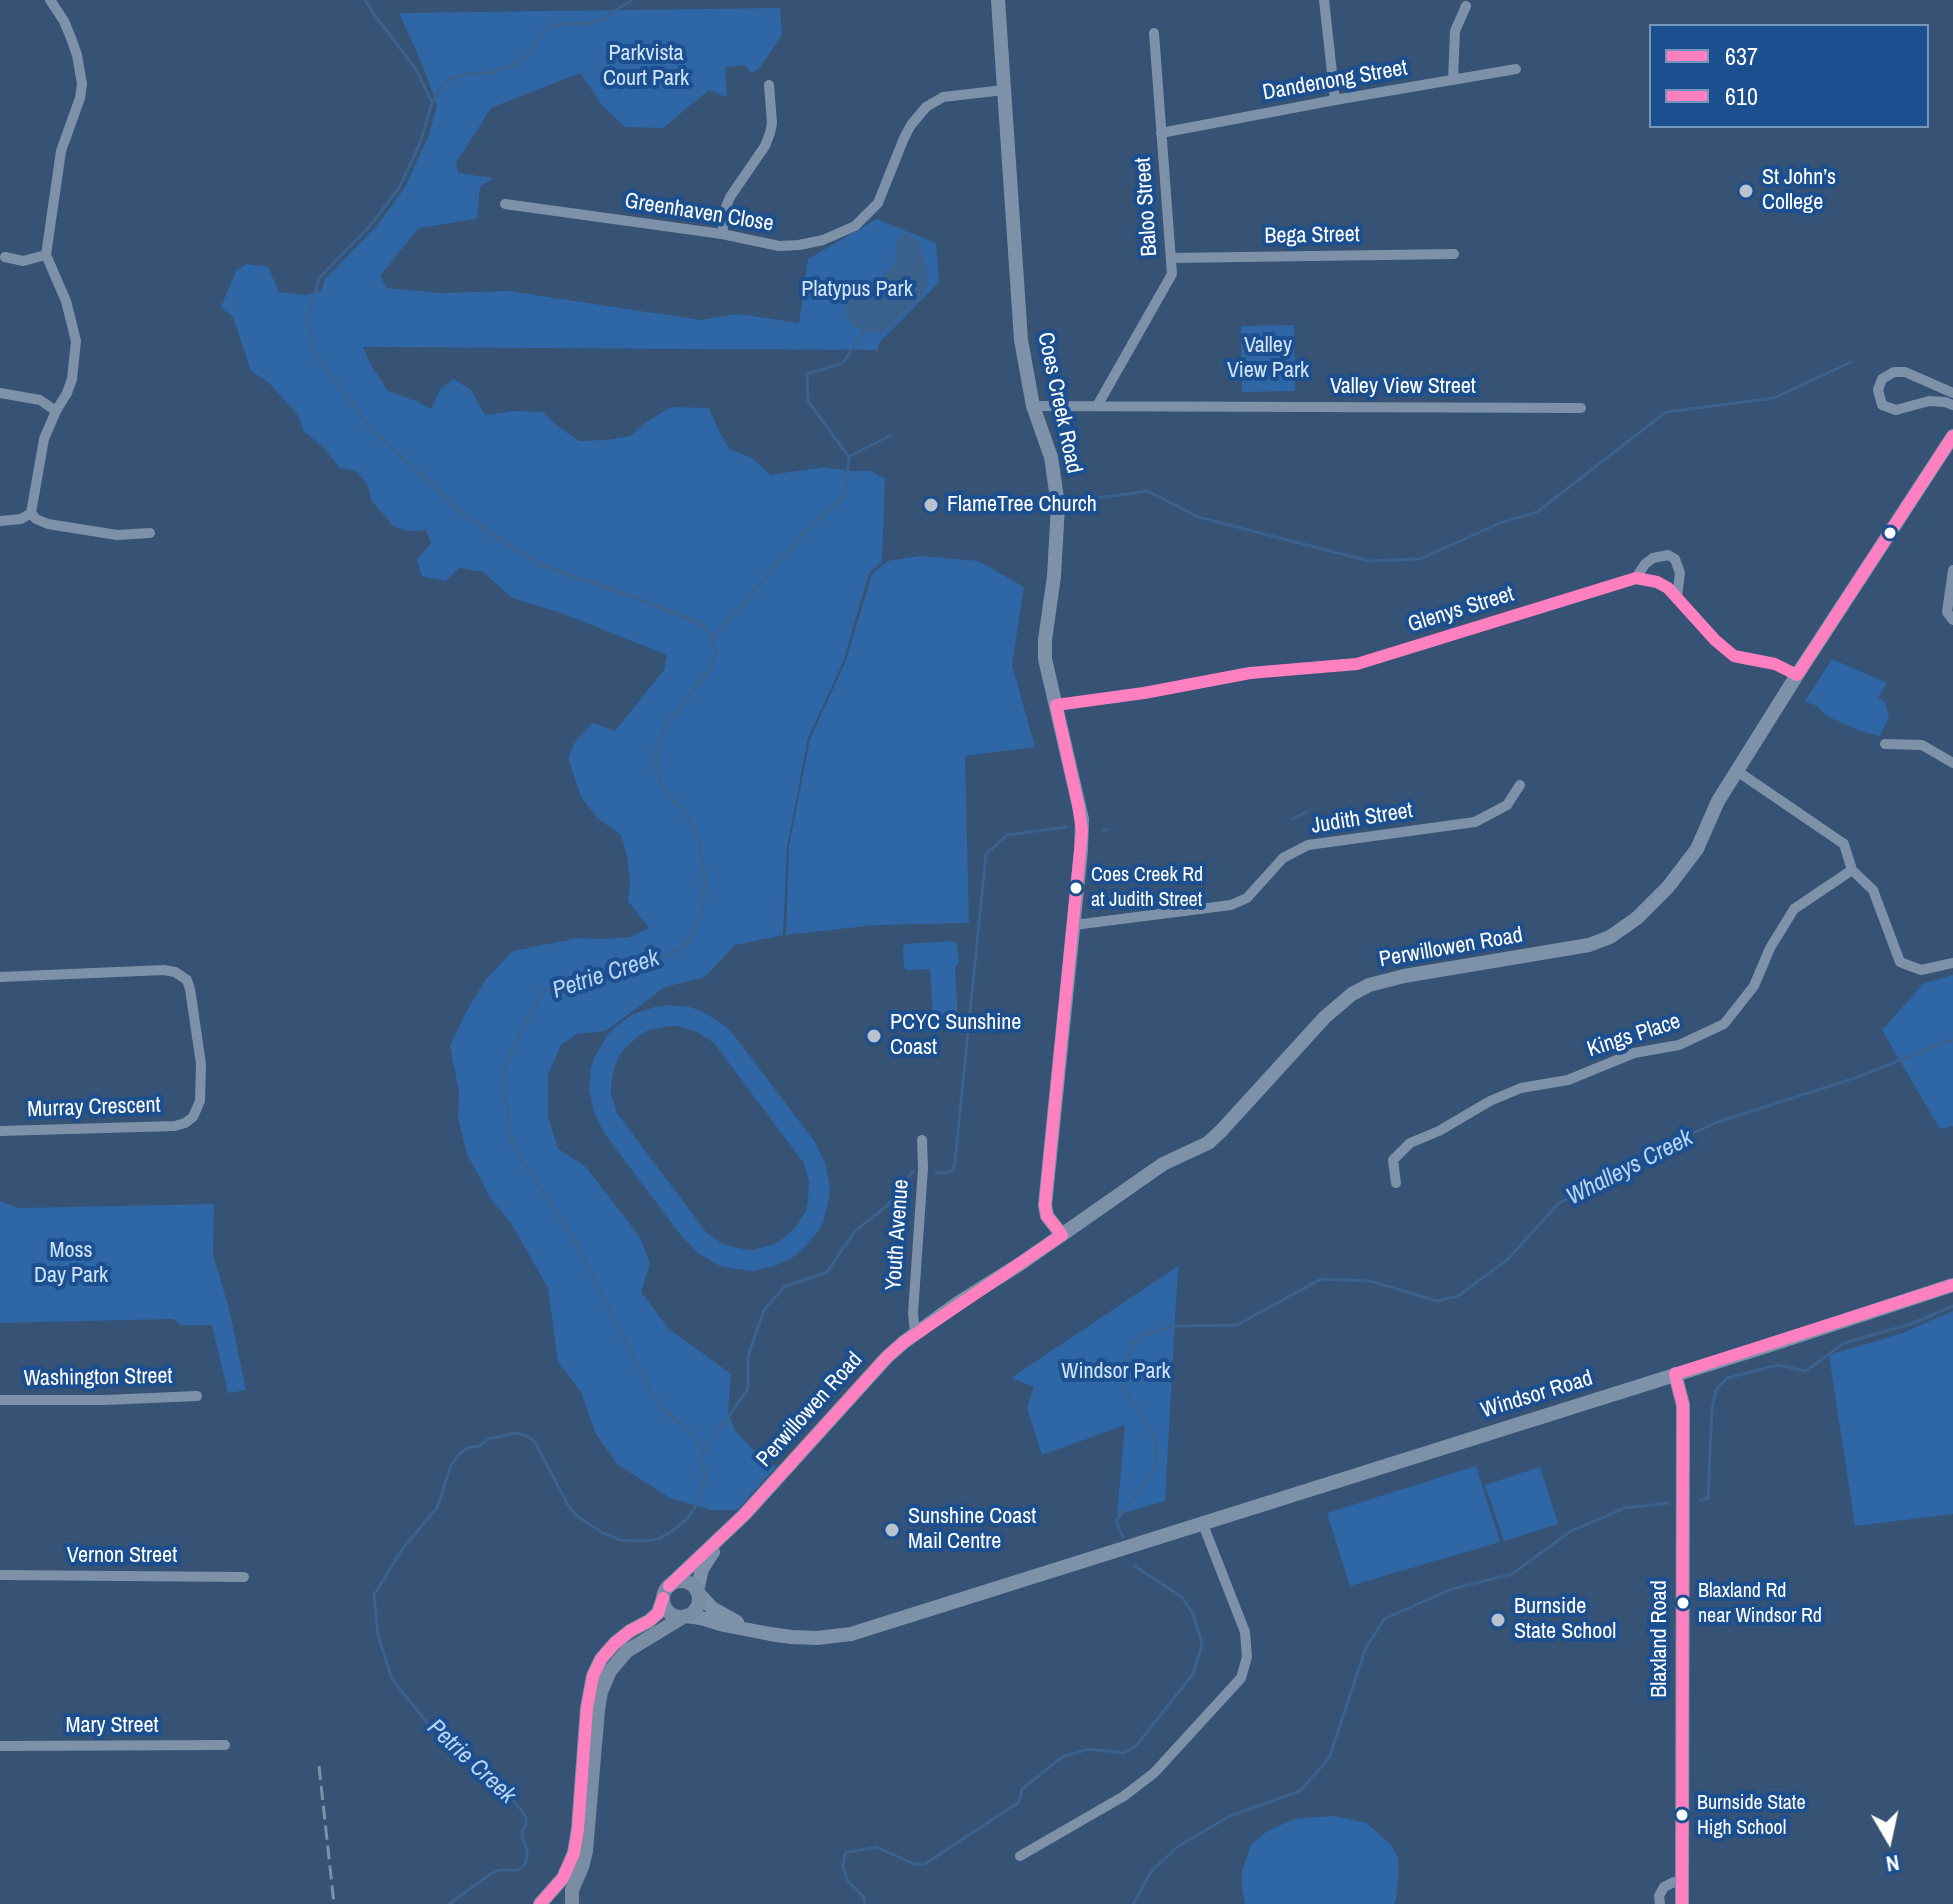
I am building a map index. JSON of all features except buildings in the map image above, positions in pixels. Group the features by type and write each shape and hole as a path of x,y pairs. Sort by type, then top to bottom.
{"main road":[{"path":"572,1904 572,1890 586,1851 601,1692 610,1671 627,1651 684,1617 696,1608 699,1599 693,1585 676,1582 666,1592 665,1608 676,1616 684,1617"},
{"name":"Perwillowen Road","path":"541,1904 563,1878 574,1853 588,1697 593,1676 601,1659 615,1643 658,1613 666,1592"},
{"path":"541,1904 557,1900 566,1904"}],"street":[{"path":"0,521 21,519 31,513 44,439 72,379 76,341 72,318 46,255 61,151 82,84 71,38 50,0"},
{"name":"Coes Creek Road","path":"998,0 1021,340 1033,406 1051,457 1058,505 1057,546 1045,640 1047,668 1082,819 1045,1205 1047,1216 1062,1235"},
{"path":"1324,0 1335,100"},
{"path":"1453,80 1455,31 1466,6"},
{"name":"Baloo Street","path":"1097,406 1172,274 1154,33"},
{"name":"Dandenong Street","path":"1161,133 1516,69"},
{"path":"722,234 730,197 765,146 770,133 769,85"},
{"name":"Greenhaven Close","path":"505,204 788,246 823,240 846,232 878,203 904,138 926,107 943,97 1004,90"},
{"name":"Bega Street","path":"1171,258 1454,254"},
{"path":"5,257 23,261 46,255"},
{"path":"1953,393 1905,372 1894,372 1882,379 1878,390 1882,405 1896,410 1929,401 1953,405"},
{"path":"0,393 40,400 56,411"},
{"name":"Valley View Street","path":"1033,406 1581,408"},
{"name":"Perwillowen Road","path":"666,1592 744,1515 887,1357 915,1333 1163,1164 1208,1143 1343,1001 1361,989 1404,976 1570,950 1610,937 1637,918 1668,887 1697,849 1718,801 1953,436"},
{"path":"31,513 48,524 117,535 150,533"},
{"name":"Glenys Street","path":"1056,705 1144,693 1250,673 1357,664 1636,578 1653,558 1668,555 1675,559 1680,573 1677,597"},
{"path":"1953,570 1947,612 1953,620"},
{"path":"1636,578 1657,582 1668,588 1715,640 1734,656 1775,664 1797,675"},
{"path":"1885,744 1922,745 1953,763"},
{"path":"1737,771 1844,844 1852,870 1873,890 1900,962 1921,970 1953,963"},
{"name":"Judith Street","path":"1074,925 1231,905 1247,898 1283,858 1308,845 1475,822 1507,805 1520,785"},
{"name":"Kings Place","path":"1396,1183 1393,1160 1410,1143 1439,1131 1490,1101 1521,1088 1568,1080 1634,1053 1679,1045 1724,1024 1754,986 1770,948 1794,909 1852,870"},
{"name":"Murray Crescent","path":"0,977 175,972 187,980 190,989 201,1064 200,1101 193,1117 185,1123 175,1126 0,1131"},
{"name":"Youth Avenue","path":"915,1333 922,1140"},
{"name":"Windsor Road","path":"751,1630 817,1638 851,1634 1953,1285"},
{"name":"Blaxland Road","path":"1675,1374 1683,1405 1682,1904"},
{"name":"Washington Street","path":"0,1400 197,1396"},
{"name":"Perwillowen Road","path":"698,1592 705,1564 744,1515"},
{"path":"1020,1856 1124,1796 1154,1773 1241,1678 1247,1657 1245,1632 1202,1522"},
{"name":"Vernon Street","path":"0,1575 244,1577"},
{"path":"698,1592 716,1611 751,1630"},
{"path":"684,1617 751,1630"},
{"name":"Mary Street","path":"0,1746 225,1745"},
{"path":"1660,1904 1659,1896 1664,1887 1683,1882"}],"green space":[{"path":"780,8 782,35 758,70 750,73 746,65 725,67 727,97 709,90 663,128 625,127 602,105 580,73 491,108 456,163 458,173 493,178 480,187 477,219 419,228 380,276 387,288 440,293 509,291 700,320 739,314 799,323 808,259 877,219 936,243 939,282 879,343 878,350 363,347 388,391 431,409 440,389 454,379 472,391 485,415 511,411 543,412 579,441 631,436 646,422 671,407 709,408 729,449 752,458 771,475 823,467 870,471 885,479 882,562 869,573 843,662 808,738 787,847 783,935 735,945 705,977 665,987 606,1031 577,1034 561,1045 548,1075 548,1116 558,1149 585,1166 640,1237 650,1263 641,1292 669,1329 731,1374 728,1410 734,1429 754,1451 776,1467 737,1510 712,1510 670,1498 618,1465 596,1434 581,1392 558,1362 548,1288 511,1223 491,1199 467,1154 458,1118 459,1092 450,1046 486,979 513,951 578,938 630,937 649,928 628,901 630,882 621,835 597,818 581,797 568,758 576,740 593,723 615,731 664,670 667,655 561,613 512,598 483,572 459,568 446,581 422,576 417,560 431,543 426,530 407,531 393,526 371,500 368,485 356,471 340,468 323,447 304,431 297,414 269,383 251,371 233,317 221,307 236,271 246,264 268,267 279,292 306,295 321,291 325,279 375,228 404,189 429,135 437,105 399,13"},
{"name":"Valley View Park","path":"1294,325 1295,391 1242,392 1241,326"},
{"path":"920,556 978,561 1024,587 1012,665 1035,747 965,756 969,923 876,925 786,935 789,846 810,739 845,663 872,574 888,561"},
{"path":"1832,659 1887,683 1878,697 1885,702 1889,717 1880,736 1827,716 1805,701"},
{"path":"954,941 959,962 955,968 958,1016 955,1021 937,1022 933,1017 930,969 908,970 904,967 903,948 905,944"},
{"path":"1953,975 1953,1126 1940,1129 1882,1030 1924,983"},
{"path":"655,1007 690,1007 730,1030 815,1142 825,1163 829,1197 819,1230 795,1256 775,1266 752,1271 718,1265 698,1253 682,1237 604,1133 594,1113 589,1090 595,1056 614,1028 633,1014","holes":["678,1026 697,1032 714,1043 803,1162 809,1181 806,1211 795,1228 772,1245 742,1249 723,1244 706,1232 617,1113 611,1084 619,1056 649,1030"]},
{"name":"Moss Day Park","path":"0,1201 18,1208 214,1204 213,1255 229,1308 246,1390 228,1393 212,1325 181,1325 173,1319 0,1323"},
{"name":"Windsor Park","path":"1178,1266 1165,1501 1117,1515 1125,1425 1042,1455 1027,1408 1034,1387 1011,1378"},
{"path":"1953,1311 1953,1514 1855,1526 1829,1355 1900,1334"},
{"path":"1476,1466 1500,1542 1350,1586 1327,1513"},
{"path":"1540,1467 1558,1524 1504,1541 1485,1485"},
{"path":"1335,1816 1366,1823 1391,1845 1398,1857 1399,1870 1394,1904 1245,1904 1242,1871 1251,1845 1266,1832 1299,1818"}],"shaded area":[{"path":"901,234 914,236 920,245 927,269 927,285 922,296 887,331 863,332 853,326 847,317 845,305 893,267 897,239"}],"waterway":[{"name":"Petrie Creek","path":"365,0 416,69 432,103 420,143 399,188 369,227 320,277 307,316 314,352 371,429 468,518 539,564 697,622 713,639 716,654 710,669 664,727 656,751 660,783 684,811 696,832 702,856 705,881 696,928 683,948 664,957 545,990 518,1036 502,1076 513,1147 579,1248 661,1407 699,1444 705,1478 699,1501 687,1519 671,1532 658,1539 620,1540 601,1532 576,1515 535,1442 527,1436 515,1433 489,1439 479,1446 467,1448 451,1465 437,1508 403,1548 374,1595 378,1636 392,1679 433,1730 481,1766 520,1808 526,1818 522,1837 527,1855 523,1867 492,1873 449,1904"},
{"path":"432,103 445,82 455,77 490,73 524,60 542,32 552,26 585,24 602,19 632,0"},
{"path":"713,639 803,534 845,494 849,457 808,401 807,374 843,363 863,332"},
{"path":"1077,501 1148,491 1198,517 1369,561 1420,559 1500,523 1537,512 1666,412 1774,398 1851,362"},
{"path":"850,456 890,436"},
{"path":"1292,819 1307,812"},
{"path":"936,1173 953,1170 955,1161 986,854 1007,835 1066,827"},
{"name":"Whalleys Creek","path":"1123,1537 1116,1521 1156,1468 1156,1440 1125,1389 1123,1372 1132,1345 1144,1334 1177,1326 1237,1325 1321,1279 1370,1281 1437,1301 1458,1296 1508,1259 1558,1204 1676,1141 1715,1123 1858,1077 1953,1039"},
{"path":"702,1454 748,1389 748,1356 764,1310 784,1287 827,1272 855,1231 888,1205 913,1171"},
{"path":"1700,1500 1708,1498 1712,1409 1716,1390 1727,1378 1778,1365 1806,1371 1844,1343 1911,1324 1953,1306"},
{"path":"1133,1904 1151,1872 1177,1847 1230,1816 1300,1791 1329,1758 1365,1650 1384,1619 1452,1589 1512,1574 1571,1531 1625,1508 1668,1503"},
{"name":"Whalleys Creek","path":"865,1904 864,1897 848,1881 843,1867 845,1853 876,1847 914,1864 925,1864 1019,1802 1022,1789 1062,1757 1089,1749 1124,1753 1136,1746 1193,1674 1202,1644 1193,1614 1182,1597 1135,1565"}],"railway":[{"path":"319,1766 334,1904"}],"transit line":[{"name":"637","path":"669,1586 744,1515 887,1357 904,1342 1062,1235 1047,1216 1045,1205 1082,831 1056,705 1144,693 1250,673 1357,664 1636,578 1657,582 1668,588 1715,640 1734,656 1775,664 1797,675 1953,436"},
{"name":"610","path":"1675,1374 1953,1285"},
{"name":"610","path":"1675,1374 1683,1405 1682,1904"},
{"name":"637","path":"540,1904 563,1878 574,1853 587,1708 593,1676 601,1659 615,1643 658,1613 663,1598"}],"place":[{"name":"St John’s College","path":"1746,191"},
{"name":"FlameTree Church","path":"931,505"},
{"name":"Coes Creek Rd at Judith Street","path":"1076,888"},
{"name":"PCYC Sunshine Coast","path":"874,1036"},
{"name":"Sunshine Coast Mail Centre","path":"892,1530"},
{"name":"Blaxland Rd near Windsor Rd","path":"1683,1603"},
{"name":"Burnside State School","path":"1498,1620"},
{"name":"Burnside State High School","path":"1682,1815"}],"park label":[{"name":"Parkvista Court Park","path":"646,66"},
{"name":"Platypus Park","path":"857,290"}]}
